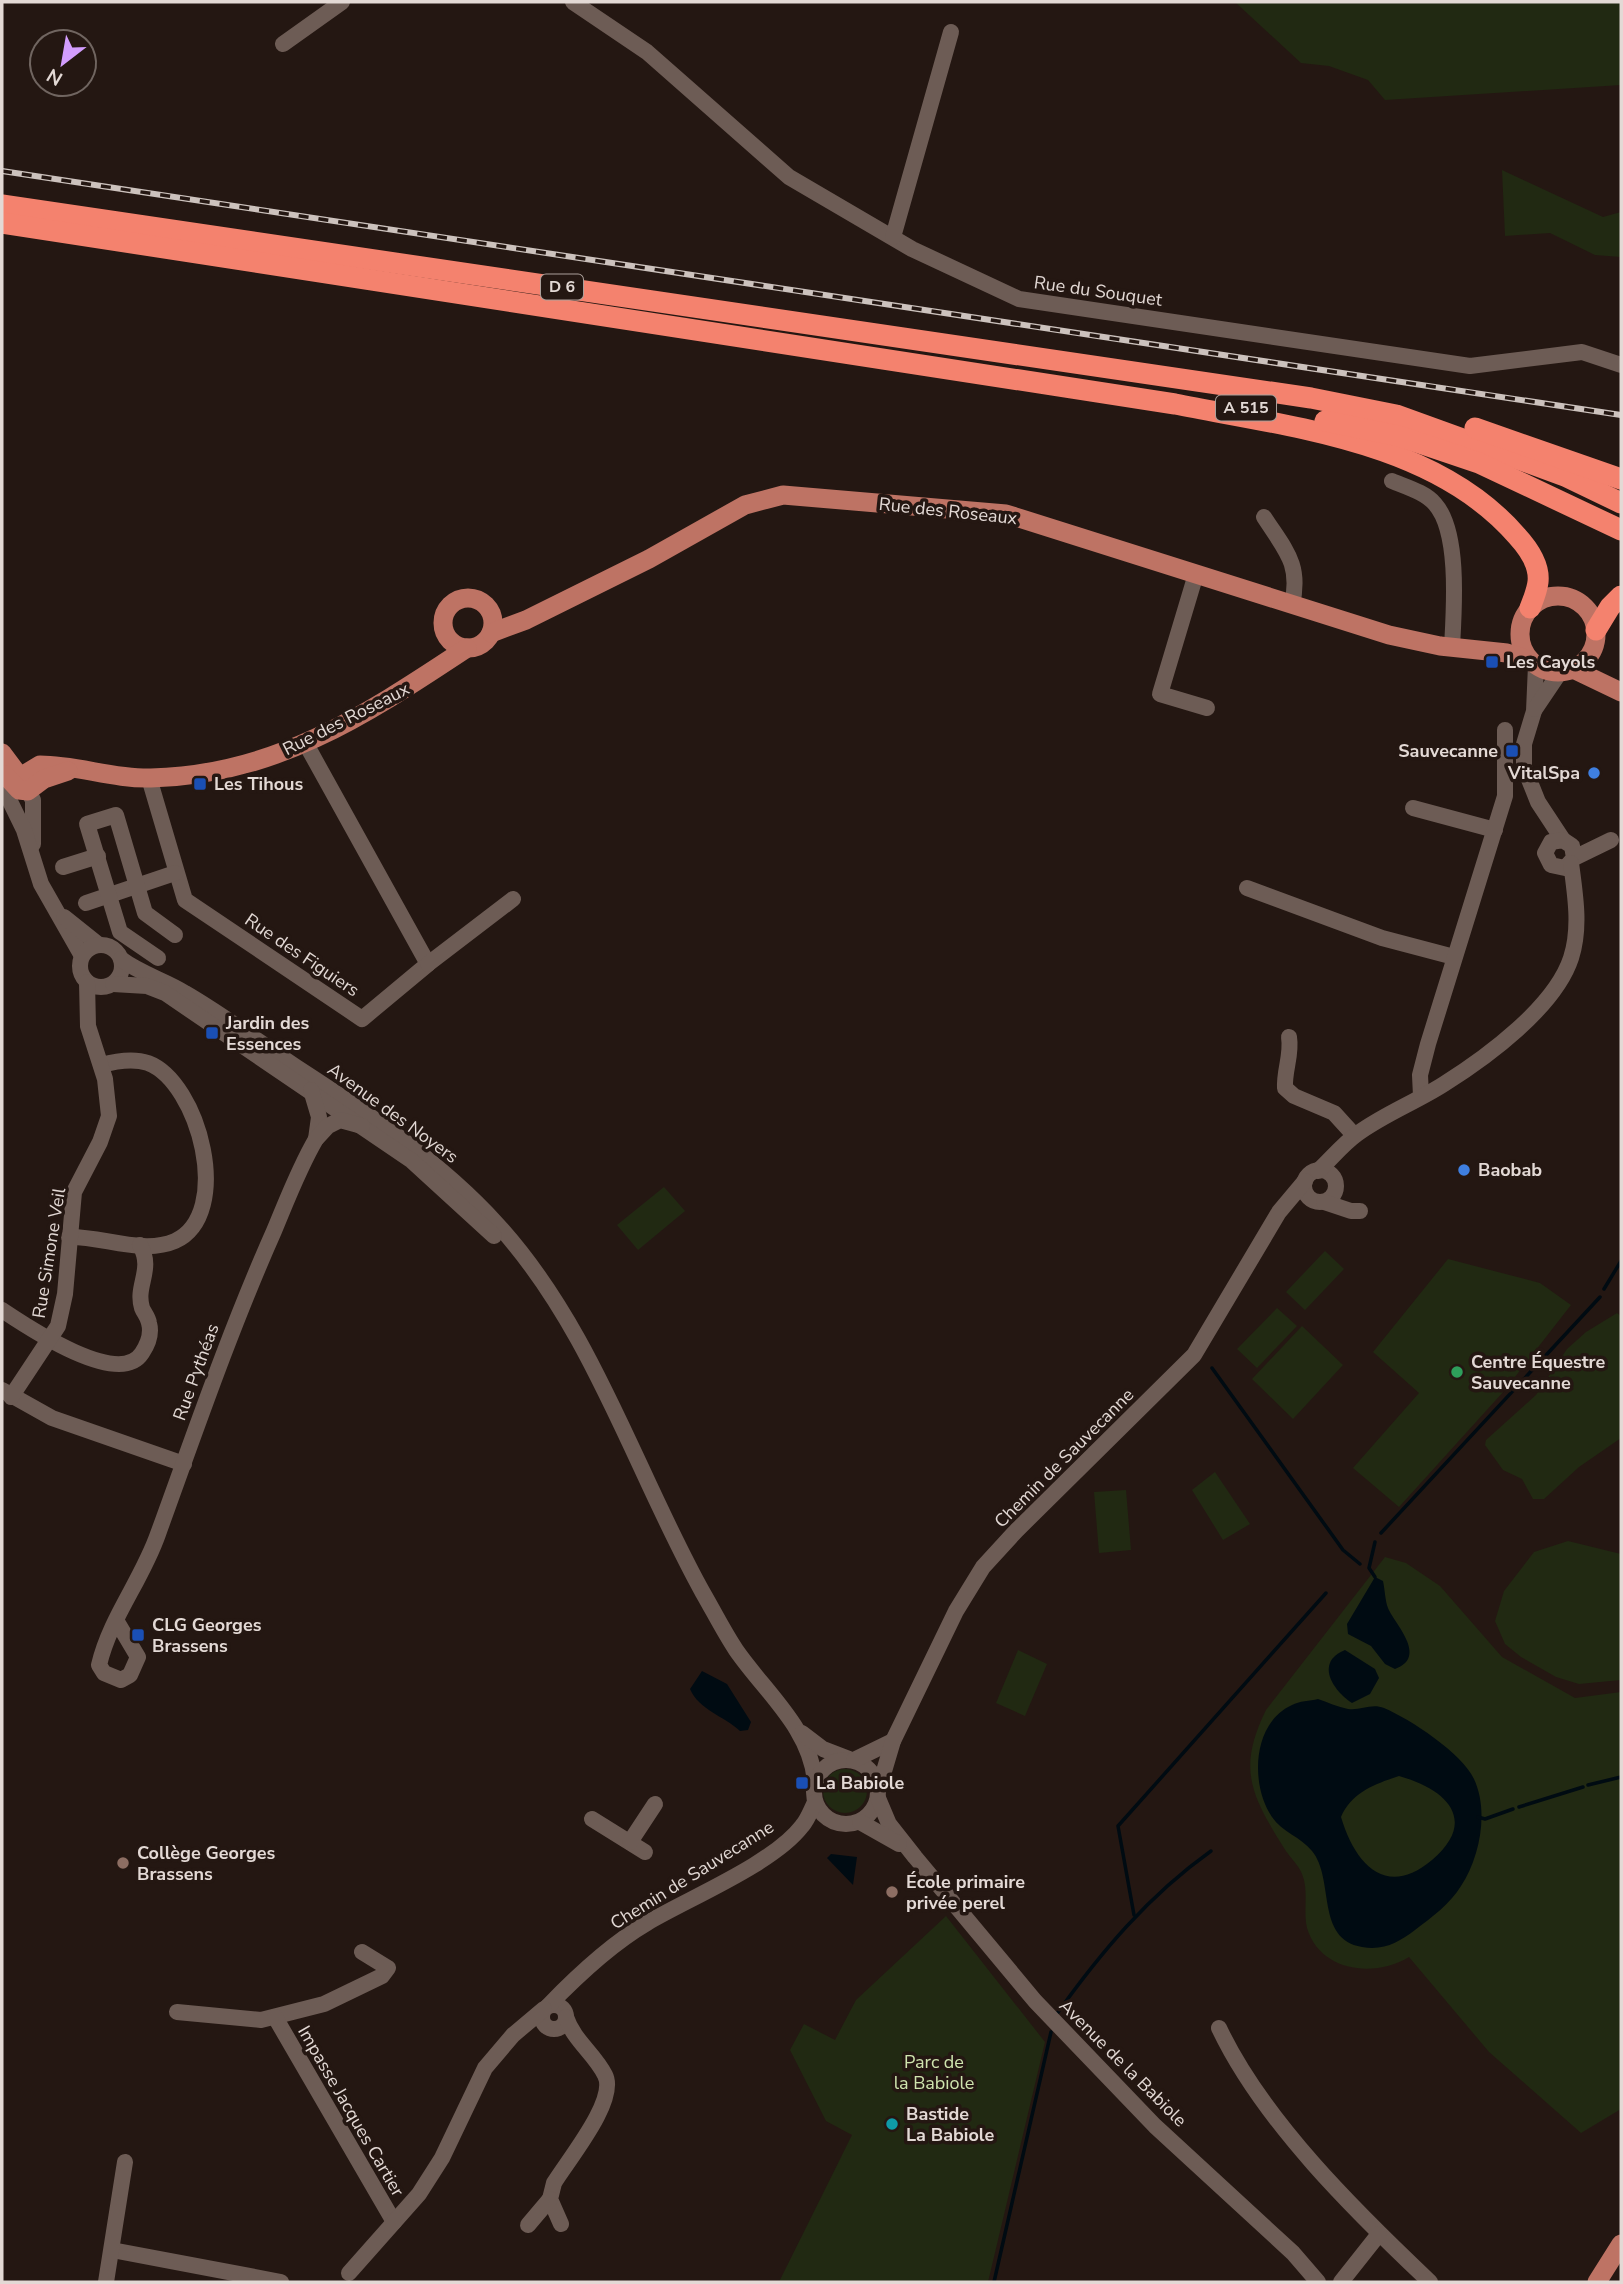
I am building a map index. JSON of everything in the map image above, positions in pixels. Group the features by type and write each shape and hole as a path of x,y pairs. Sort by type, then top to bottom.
{"highway":[{"name":"D 6","path":"2,205 1122,370"},
{"name":"D 6","path":"2,223 852,352"},
{"path":"852,352 1175,404 1334,436 1404,460 1445,479 1488,506 1532,554 1538,581 1530,608"},
{"name":"A 515","path":"852,352 1106,386 1399,436 1479,463 1621,530"},
{"path":"1122,370 1210,373 1387,404 1484,430 1621,479"},
{"name":"A 515","path":"1122,370 1311,398 1396,415 1565,476 1621,503"},
{"path":"1596,630 1610,607 1621,596"}],"main road":[{"name":"Rue des Roseaux","path":"13,782 40,765 101,775 149,778 237,768 306,744 361,716 438,670 456,650 481,644 492,626 514,625 649,559 746,505 783,495 1006,514 1389,635 1452,647 1507,653 1533,662"},
{"path":"1478,650 1520,628 1530,608 1552,596 1576,600 1586,607 1596,630 1591,654 1567,671"},
{"path":"456,650 446,635 444,618 453,604 468,598 477,600 490,611 492,626"},
{"path":"1520,628 1524,650 1533,662 1615,688"},
{"path":"1591,654 1615,688"},
{"path":"2,753 13,782"},
{"path":"1597,2282 1621,2245"}],"street":[{"path":"283,44 342,2"},
{"name":"Rue du Souquet","path":"573,2 648,52 789,177 912,249 1019,299 1470,366 1582,352 1621,365"},
{"path":"893,237 951,32"},
{"path":"1392,481 1433,502 1445,517 1452,545 1452,647"},
{"path":"1264,517 1294,562 1297,581 1292,605"},
{"path":"1196,573 1160,694 1207,708"},
{"path":"1533,662 1534,711 1523,759 1538,802 1547,847 1546,860 1567,863 1611,840 1565,841 1547,847"},
{"path":"1534,711 1567,671"},
{"path":"1422,1096 1420,1074 1495,830 1507,781 1505,730"},
{"path":"306,744 428,964 513,899"},
{"name":"Rue des Figuiers","path":"149,778 185,900 362,1019 428,964"},
{"path":"13,782 12,805 24,830 34,864 82,956 80,970 87,982 110,985"},
{"path":"13,782 33,800 34,864"},
{"path":"1538,802 1574,852 1567,863"},
{"path":"1413,808 1495,830"},
{"path":"158,958 120,932 87,824 116,815 145,913 176,935"},
{"path":"63,867 98,856"},
{"name":"Chemin de Sauvecanne","path":"878,1793 893,1741 956,1611 983,1567 1194,1355 1279,1212 1351,1139 1444,1084 1500,1042 1553,992 1571,957 1577,904 1567,863"},
{"path":"86,903 175,873"},
{"path":"1247,888 1382,938 1454,957"},
{"path":"57,911 99,945 112,948 121,959 122,973 110,985 88,1026"},
{"path":"82,956 99,945"},
{"name":"Avenue des Noyers","path":"121,959 144,974 185,992 368,1123 492,1233 525,1271 586,1358 721,1625 759,1683 797,1729 823,1749 853,1760"},
{"name":"Rue Simone Veil","path":"6,1394 49,1341 62,1314 74,1192 100,1142 109,1116 101,1065 88,1026 87,982"},
{"name":"Avenue des Noyers","path":"110,985 147,986 165,993 335,1107 368,1123"},
{"path":"1279,1212 1306,1202 1330,1199 1351,1139 1334,1113 1294,1096 1285,1088 1284,1076 1291,1050 1289,1037"},
{"path":"69,1237 140,1245 163,1244 176,1240 192,1226 200,1213 206,1190 204,1160 193,1119 174,1082 149,1063 136,1060 101,1065"},
{"path":"311,1090 319,1117 335,1107"},
{"name":"Rue Pythéas","path":"116,1620 135,1648 136,1667 130,1675 121,1680 95,1671 116,1620 158,1536 239,1311 316,1139 319,1117"},
{"path":"316,1139 328,1126 340,1120 368,1123"},
{"path":"1312,1176 1335,1182 1346,1203 1360,1211 1351,1211 1306,1194 1312,1176"},
{"path":"2,1310 49,1341 115,1364 127,1365 138,1359 150,1334 141,1297 147,1262 140,1245"},
{"path":"6,1394 29,1407 184,1464"},
{"name":"Avenue des Noyers","path":"797,1729 814,1763 815,1782"},
{"path":"853,1760 871,1770 878,1793 869,1816 860,1822 843,1825 826,1818 815,1802 815,1782 825,1767 833,1762 853,1760 893,1741"},
{"name":"Avenue de la Babiole","path":"878,1793 889,1824 1035,2001 1097,2069 1293,2253 1318,2282"},
{"name":"Chemin de Sauvecanne","path":"803,1826 815,1802"},
{"path":"630,1842 655,1804"},
{"name":"Chemin de Sauvecanne","path":"344,2279 419,2194 442,2158 485,2068 513,2035 522,2030 607,1951 645,1924 737,1874 803,1826 826,1818"},
{"path":"592,1819 645,1852"},
{"name":"Avenue de la Babiole","path":"860,1822 876,1829 915,1857"},
{"name":"Impasse Jacques Cartier","path":"177,2012 248,2021 324,2004 382,1976 388,1968 362,1952"},
{"path":"558,2021 571,1984"},
{"path":"528,2225 550,2199 554,2183 609,2093 604,2073 574,2038 558,2021 542,2021 546,2008"},
{"name":"Impasse Jacques Cartier","path":"275,2017 394,2222"},
{"path":"522,2030 558,2021"},
{"path":"1219,2028 1275,2118 1379,2234 1430,2282"},
{"path":"106,2282 125,2162"},
{"path":"550,2199 561,2224"},
{"path":"1341,2282 1379,2234"},
{"path":"112,2250 281,2282"}],"green space":[{"path":"1235,2 1621,2 1621,85 1385,100 1368,80 1329,66 1301,63"},
{"path":"1502,170 1603,217 1621,212 1621,257 1595,255 1550,233 1505,236"},
{"path":"664,1187 685,1211 638,1250 617,1225"},
{"path":"1325,1251 1344,1269 1305,1310 1286,1292"},
{"name":"Centre Équestre Sauvecanne","path":"1448,1259 1540,1283 1571,1305 1504,1391 1399,1507 1353,1468 1419,1393 1373,1352"},
{"path":"1277,1308 1297,1326 1257,1368 1237,1349"},
{"path":"1617,1313 1621,1316 1621,1438 1579,1467 1544,1499 1533,1499 1522,1479 1503,1470 1485,1445 1486,1440 1536,1395 1567,1349 1586,1332"},
{"path":"1302,1326 1343,1365 1293,1419 1252,1379"},
{"path":"1215,1472 1250,1524 1223,1540 1192,1490"},
{"path":"1126,1490 1131,1550 1099,1553 1094,1492"},
{"path":"1568,1541 1621,1554 1621,1680 1579,1684 1556,1677 1521,1657 1505,1644 1495,1621 1504,1591 1534,1552"},
{"path":"1385,1557 1406,1563 1440,1586 1502,1657 1575,1698 1621,1692 1621,2109 1581,2133 1489,2052 1409,1957 1381,1968 1365,1969 1336,1962 1324,1954 1314,1943 1307,1928 1305,1887 1299,1867 1286,1851 1256,1797 1250,1766 1257,1731 1266,1710"},
{"path":"1018,1650 1047,1664 1025,1716 996,1703"},
{"path":"845,1769 854,1770 861,1775 866,1782 866,1800 861,1807 854,1812 845,1813 836,1812 829,1807 824,1800 823,1791 824,1782 829,1775 836,1770"},
{"name":"Parc de la Babiole","path":"946,1916 1045,2042 988,2282 779,2282 852,2135 826,2121 790,2050 804,2024 835,2040 856,2000"}],"shaded area":[{"path":"1375,1577 1383,1581 1388,1608 1409,1648 1409,1657 1405,1664 1395,1669 1385,1664 1371,1646 1348,1634 1347,1624"},
{"path":"1345,1650 1375,1669 1379,1678 1370,1694 1352,1703 1333,1684 1329,1669 1336,1655"},
{"path":"702,1671 727,1684 751,1722 748,1730 740,1731 706,1708 694,1696 690,1689"},
{"path":"1318,1699 1348,1709 1379,1707 1395,1713 1459,1758 1474,1779 1479,1792 1480,1834 1473,1862 1461,1886 1428,1920 1403,1938 1384,1947 1362,1947 1347,1942 1338,1933 1328,1907 1319,1863 1308,1846 1281,1827 1272,1817 1260,1789 1259,1756 1262,1740 1269,1726 1279,1714 1292,1705","holes":["1399,1776 1431,1789 1451,1808 1455,1819 1453,1832 1446,1845 1432,1860 1415,1871 1400,1876 1387,1876 1374,1871 1355,1849 1341,1817 1351,1801 1373,1786"]},
{"path":"831,1854 857,1857 853,1885 827,1858"}],"waterway":[{"path":"1604,1289 1621,1261"},
{"path":"1381,1533 1600,1297"},
{"path":"1212,1368 1343,1550 1360,1564"},
{"path":"1375,1542 1369,1568 1375,1577"},
{"path":"1134,1915 1118,1826 1326,1593"},
{"path":"1588,1785 1621,1777"},
{"path":"1519,1807 1583,1787"},
{"path":"1478,1817 1485,1819 1513,1809"},
{"path":"1056,2015 1090,1969 1127,1926 1188,1868 1211,1851"},
{"path":"994,2282 1051,2032"}],"railway":[{"path":"2,171 1621,415"}],"place":[{"name":"Les Cayols","path":"1492,662"},
{"name":"Sauvecanne","path":"1512,751"},
{"name":"VitalSpa","path":"1594,773"},
{"name":"Les Tihous","path":"200,784"},
{"name":"Jardin des Essences","path":"212,1033"},
{"name":"Baobab","path":"1464,1170"},
{"name":"Centre Équestre Sauvecanne","path":"1457,1372"},
{"name":"CLG Georges Brassens","path":"138,1635"},
{"name":"La Babiole","path":"802,1783"},
{"name":"Collège Georges Brassens","path":"123,1863"},
{"name":"École primaire privée perel","path":"892,1892"},
{"name":"Bastide La Babiole","path":"892,2124"}]}
